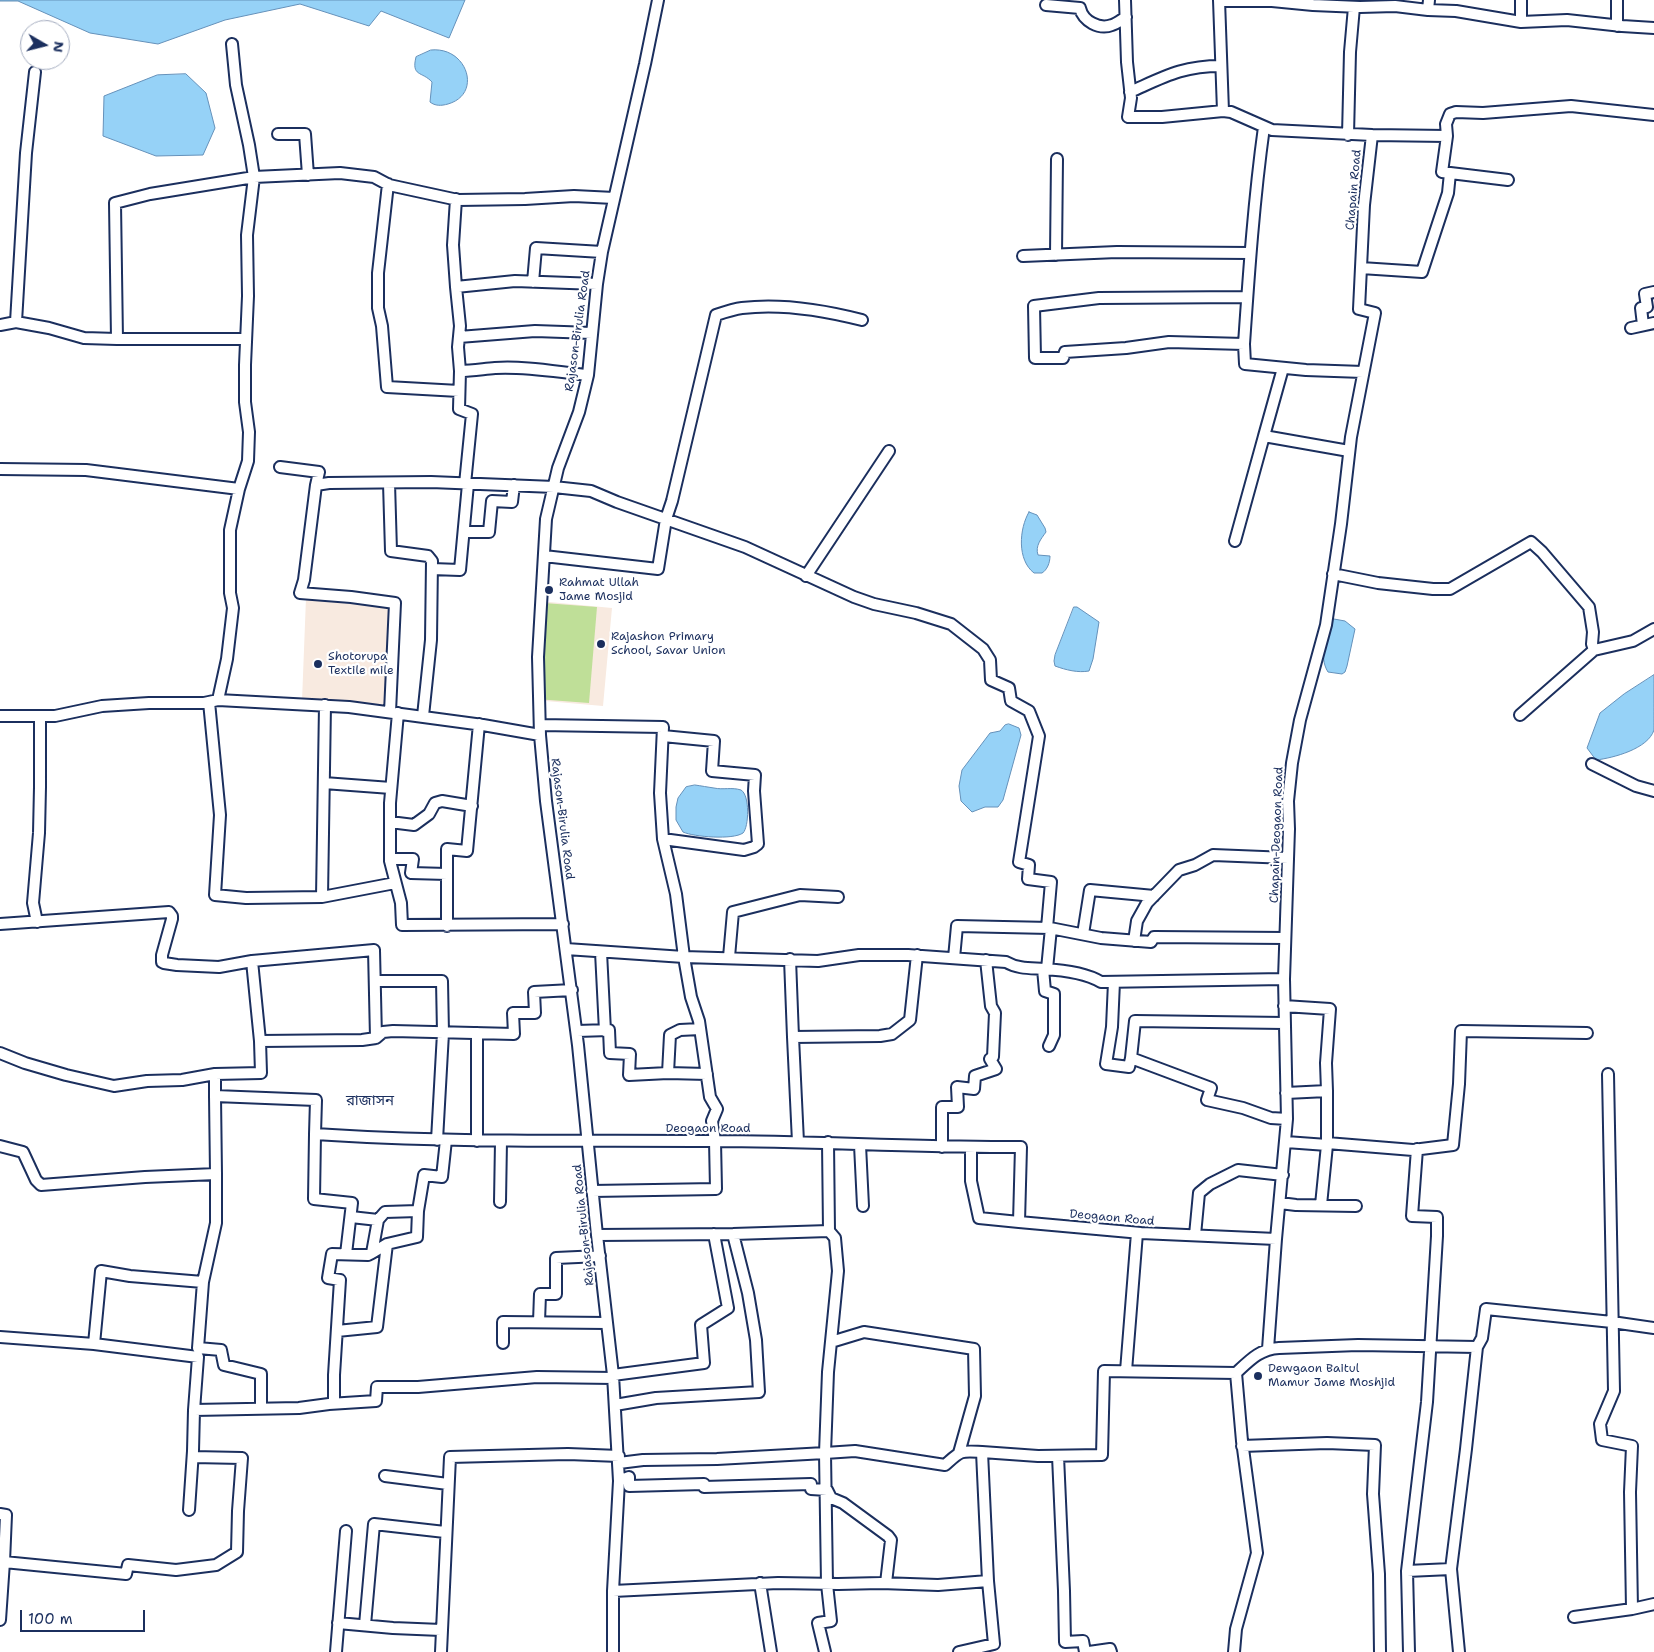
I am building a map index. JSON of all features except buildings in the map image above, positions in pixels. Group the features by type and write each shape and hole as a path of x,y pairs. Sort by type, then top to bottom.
{"street":[{"name":"Rajason-Birulia Road","path":"613,1652 613,1591 619,1481 614,1376 610,1356 592,1191 572,990 546,801 540,730 538,657 546,519 558,468 579,412 588,375 602,252 658,0"},
{"path":"1125,0 1130,92 1128,117 1162,117 1223,110 1219,1 1272,1 1313,6 1354,7 1429,5 1521,22 1567,20 1654,28"},
{"path":"1521,0 1521,22"},
{"path":"1617,0 1617,26"},
{"path":"1046,5 1080,8 1082,14 1092,24 1110,26 1126,17"},
{"path":"1348,135 1350,52 1354,7"},
{"path":"232,44 236,85 254,177 247,234 248,296 245,402 249,432 248,461 239,489 230,530 230,594 233,608 228,659 214,701 220,815 215,895 246,898 322,897 394,883"},
{"path":"1130,92 1179,70 1200,66 1221,66"},
{"path":"16,322 26,153 35,72"},
{"path":"1508,180 1442,172 1450,114 1456,112 1483,113 1571,106 1654,115"},
{"name":"Chapain Road","path":"1223,110 1272,130 1372,135 1364,205 1359,309 1375,313 1351,437"},
{"path":"1264,127 1250,253 1244,344 1245,364 1363,372"},
{"path":"278,134 305,134 308,175"},
{"path":"1372,135 1446,136"},
{"path":"1056,255 1057,159"},
{"path":"118,338 115,203 150,194 254,177 340,173 374,177 388,184 456,199 525,199 574,196 614,198"},
{"path":"1361,268 1422,272 1448,193 1450,173"},
{"path":"388,184 378,273 378,308 382,326 387,387 459,391"},
{"path":"432,569 460,570 472,414 459,409 459,337 453,245 456,199"},
{"path":"533,282 536,248 602,252"},
{"path":"1023,256 1116,252 1250,253"},
{"path":"456,287 515,282 597,284"},
{"path":"1643,325 1641,308 1647,307 1645,294 1654,292"},
{"path":"1244,344 1169,342 1126,348 1065,352 1063,358 1035,358 1034,306 1099,298 1247,297"},
{"path":"544,556 658,569 666,519 672,501 716,315 740,308 772,306 833,312 862,320"},
{"path":"0,325 16,322 49,328 84,338 246,339"},
{"path":"1631,328 1654,323"},
{"path":"459,337 535,331 592,333"},
{"path":"460,371 475,372 495,368 588,375"},
{"path":"1234,540 1283,368"},
{"path":"1264,436 1349,451"},
{"name":"Chapain-Deogaon Road","path":"1276,1239 1287,1120 1284,980 1288,801 1292,762 1300,720 1326,625 1351,437"},
{"path":"806,576 890,451"},
{"path":"280,467 319,472 304,580 300,593 395,603 390,859 394,883 401,903 402,925 563,924"},
{"path":"0,469 86,470 239,489"},
{"path":"389,482 392,551 428,556 432,561 431,640 423,716"},
{"path":"316,486 328,483 389,482 514,485 591,491 745,547 806,576 874,604 916,613 950,624 983,649 990,660 991,680 1009,688 1011,701 1029,711 1040,736 1019,862 1029,865 1028,879 1050,882 1045,991 1054,994 1054,1035 1049,1046"},
{"path":"464,532 489,532 492,501 512,502 514,485"},
{"path":"1334,574 1378,584 1450,589 1531,542 1542,552 1589,607 1594,650"},
{"path":"1520,715 1594,650 1633,642 1654,629"},
{"path":"0,716 55,716 102,706 140,703 204,703 214,701 325,706 540,730 663,727 660,793 663,839 676,894 684,957 691,996 700,1029 710,1097 717,1109 712,1121 715,1141 716,1189 592,1191"},
{"path":"322,897 325,706"},
{"path":"38,922 32,903 39,833 40,716"},
{"path":"447,926 447,849 467,851 479,724"},
{"path":"663,736 714,741 712,771 755,774 754,791 758,844 754,848 744,850 663,839"},
{"path":"1592,764 1636,786 1654,791"},
{"path":"324,783 391,788"},
{"path":"390,822 414,825 429,814 436,803 442,800 472,806"},
{"path":"1134,941 1137,921 1148,903 1179,870 1195,865 1213,854 1288,858"},
{"path":"390,859 413,859 411,873 447,874"},
{"path":"1083,934 1090,890 1154,896"},
{"path":"729,957 733,912 800,895 838,897"},
{"path":"0,924 169,912 172,919 162,955 162,962 164,964 219,967 252,961 374,950 376,1038"},
{"path":"954,958 958,926 1049,928 1101,938 1151,942 1154,937 1285,938"},
{"path":"566,949 684,957 818,961 859,955 917,955 1006,962 1014,967 1045,969 1092,977 1101,982 1284,980"},
{"path":"600,952 605,1031"},
{"path":"793,1037 892,1034 910,1020 917,955"},
{"path":"790,959 798,1142"},
{"path":"942,1148 942,1107 958,1107 957,1087 974,1089 975,1076 996,1069 990,1059 993,1057 995,1013 991,1006 986,960"},
{"path":"0,1053 33,1066 114,1086 148,1081 182,1080 215,1074 261,1073 260,1041 252,961"},
{"path":"334,1403 340,1280 328,1278 332,1254 368,1255 387,1244 417,1237 418,1211 424,1175 442,1177 442,981 375,981"},
{"path":"1114,982 1112,1027 1106,1064 1129,1067 1135,1022 1284,1023"},
{"path":"260,1041 362,1040 376,1038 382,1032 393,1031 514,1034 514,1014 535,1013 534,992 572,990"},
{"path":"1284,1006 1330,1009 1326,1063 1327,1144 1321,1205"},
{"path":"668,1074 670,1035 680,1030 700,1029"},
{"path":"576,1031 609,1030 610,1053 630,1054 629,1075 707,1074"},
{"path":"1286,1142 1417,1149 1453,1145 1459,1084 1461,1031 1586,1032"},
{"path":"477,1033 477,1141"},
{"path":"1131,1058 1211,1088 1207,1100 1242,1108 1270,1118 1287,1120"},
{"path":"189,1510 203,1282 216,1223 215,1074"},
{"path":"1608,1074 1614,1391 1600,1424 1602,1440 1632,1446 1630,1492 1632,1609"},
{"path":"1286,1093 1327,1091"},
{"path":"215,1096 316,1100 314,1199 352,1203 346,1254"},
{"name":"Deogaon Road","path":"315,1134 385,1139 477,1141 828,1142 942,1148 1021,1147 1019,1222 1137,1233 1276,1239"},
{"path":"500,1202 501,1141"},
{"path":"825,1652 818,1623 831,1621 827,1584 825,1453 828,1372 838,1271 835,1238 829,1231 828,1142"},
{"path":"860,1145 864,1206"},
{"path":"0,1146 23,1152 36,1180 41,1184 216,1174"},
{"path":"971,1148 971,1181 979,1218 1019,1222"},
{"path":"1409,1652 1407,1571 1427,1402 1436,1217 1412,1216 1417,1149"},
{"path":"1195,1236 1199,1193 1210,1184 1238,1170 1283,1174"},
{"path":"1280,1203 1356,1206"},
{"path":"372,1253 378,1220 385,1212 418,1211"},
{"path":"351,1217 378,1220"},
{"path":"597,1235 829,1231"},
{"path":"1126,1371 1137,1233"},
{"path":"194,1410 299,1408 334,1403 376,1401 377,1387 418,1387 537,1377 614,1376 704,1363 701,1325 728,1308 714,1234"},
{"path":"615,1405 656,1398 759,1392 756,1340 748,1294 733,1234"},
{"path":"1268,1349 1276,1239"},
{"path":"337,1331 376,1327 387,1244"},
{"path":"539,1322 540,1294 556,1294 556,1258 600,1256"},
{"path":"94,1344 101,1271 130,1276 203,1282"},
{"path":"1459,1652 1451,1569 1477,1347 1482,1338 1486,1309 1654,1328"},
{"path":"503,1343 504,1322 607,1323"},
{"path":"831,1342 864,1332 974,1350 975,1396 959,1453"},
{"path":"0,1337 198,1352 221,1350 224,1364 261,1374 261,1409"},
{"path":"441,1652 445,1532 450,1457 568,1454 619,1460 718,1459 855,1451 946,1465 956,1454 966,1451 1058,1456 1102,1455 1104,1371 1236,1373 1252,1359 1268,1349 1358,1345 1477,1347"},
{"path":"1234,1652 1236,1629 1257,1553 1242,1446 1236,1373"},
{"path":"1242,1446 1375,1445 1373,1494 1379,1574 1380,1652"},
{"path":"959,1652 994,1644 988,1581 982,1452"},
{"path":"4,1562 126,1574 128,1566 176,1570 216,1565 237,1552 242,1458 193,1456"},
{"path":"1058,1456 1065,1642 1083,1641 1085,1652"},
{"path":"385,1476 448,1484"},
{"path":"619,1481 629,1477 629,1486 704,1484 704,1488 811,1484 811,1490 827,1490"},
{"path":"827,1490 831,1498 843,1504 891,1540 886,1583"},
{"path":"0,1514 6,1514 0,1620"},
{"path":"365,1626 374,1524 445,1532"},
{"path":"336,1652 346,1531"},
{"path":"1407,1571 1451,1569"},
{"path":"613,1591 760,1583 938,1584 988,1581"},
{"path":"760,1583 771,1652"},
{"path":"1574,1617 1654,1604"},
{"path":"338,1623 441,1630"},
{"path":"1089,1652 1110,1649 1112,1652"}],"shaded area":[{"name":"Shotorupa Textile mile","path":"306,598 392,604 386,709 302,701"},
{"path":"539,601 612,608 603,706 534,700"}],"green space":[{"path":"544,603 597,607 589,703 536,699"}],"water":[{"path":"465,0 449,38 381,11 369,26 300,4 225,20 158,44 90,33 70,24 70,20 61,20 18,1 0,1"},
{"path":"431,50 444,51 454,55 466,72 465,91 459,99 448,104 438,105 430,102 432,82 418,73 415,68 416,57"},
{"path":"186,74 206,93 215,128 203,155 156,156 103,136 104,96 157,75"},
{"path":"1029,512 1037,515 1046,532 1037,549 1038,555 1050,556 1048,566 1042,573 1034,573 1028,567 1022,552 1023,527"},
{"path":"1074,607 1077,607 1099,622 1093,659 1089,671 1072,671 1055,666 1055,655"},
{"path":"1334,619 1345,621 1355,629 1347,666 1342,674 1328,672 1324,660 1326,640 1331,621"},
{"path":"1654,675 1654,730 1650,737 1629,751 1596,760 1587,748 1600,713 1624,694"},
{"path":"1009,724 1019,728 1021,735 1003,800 998,807 985,807 972,812 961,801 959,786 962,770 990,733 1000,731 1005,725"},
{"path":"695,785 717,789 741,790 744,793 748,811 743,833 713,837 683,832 676,820 678,798 686,787"}],"place":[{"name":"Rahmat Ullah Jame Mosjid","path":"549,590"},
{"name":"Rajashon Primary School, Savar Union","path":"601,644"},
{"name":"Shotorupa Textile mile","path":"318,664"},
{"name":"Dewgaon Baitul Mamur Jame Moshjid","path":"1258,1376"}],"district":[{"name":"রাজাসন","path":"370,1101"}]}
